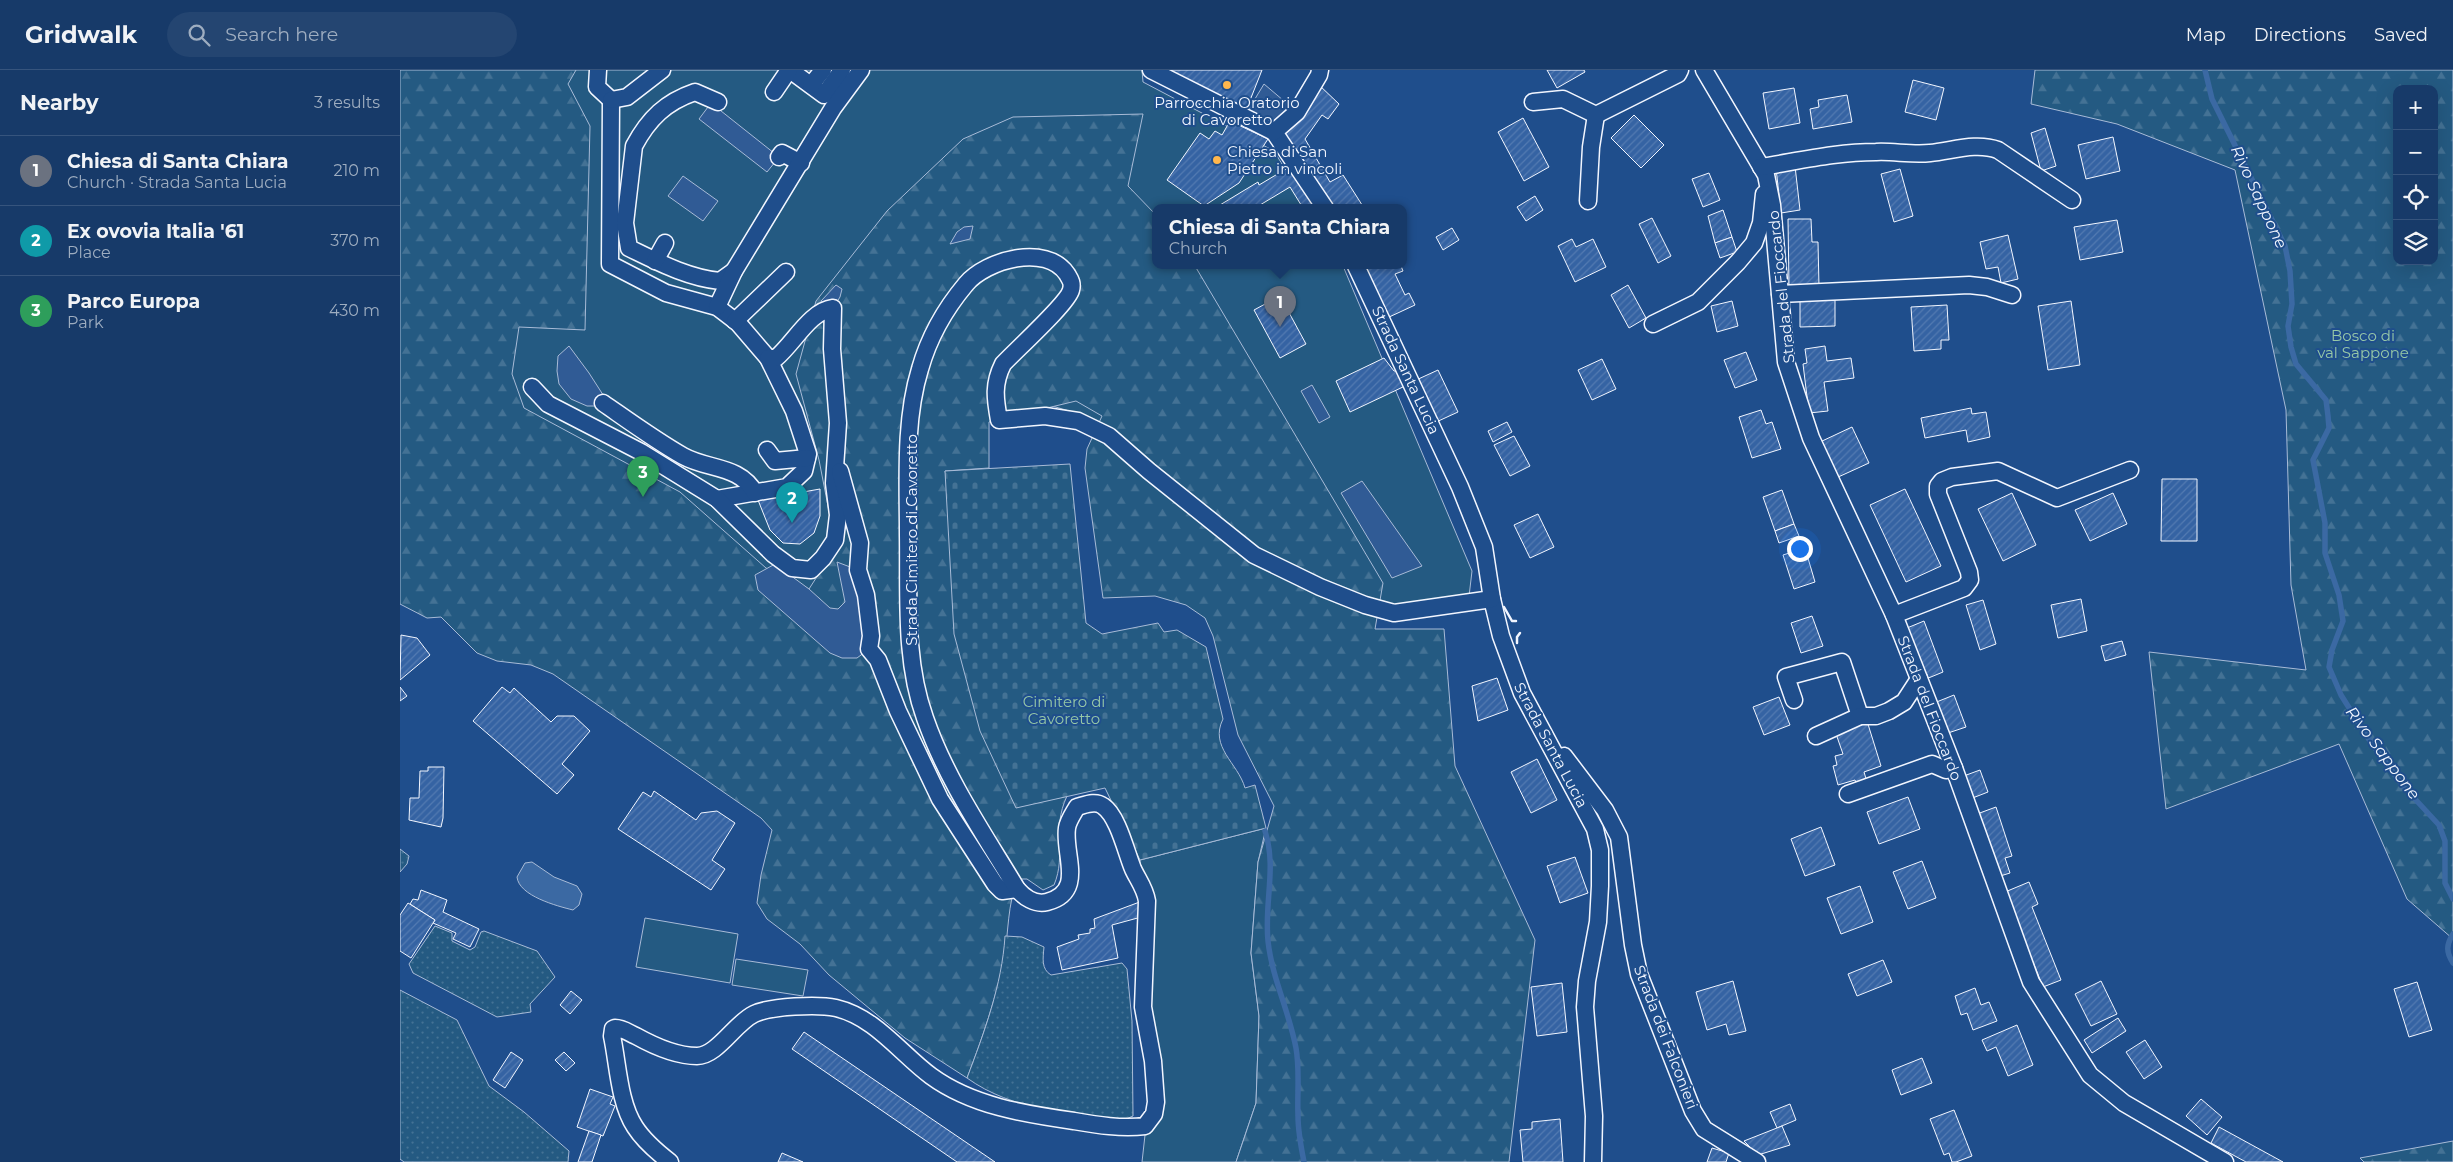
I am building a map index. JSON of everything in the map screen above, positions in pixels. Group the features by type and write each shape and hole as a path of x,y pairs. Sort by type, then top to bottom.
{"street":[{"path":"598,70 597,87 610,100 610,264 666,293 717,307 735,321 768,358 799,424 808,454 804,471 787,487 717,498"},
{"path":"610,100 627,97 662,70"},
{"path":"774,92 789,70 824,94"},
{"path":"823,70 824,94"},
{"path":"717,307 734,271 801,163 824,94 842,70"},
{"path":"824,94 861,70"},
{"path":"1151,70 1274,132 1322,204"},
{"path":"1274,132 1298,112 1320,70"},
{"path":"1596,115 1678,74 1680,70"},
{"name":"Strada del Fioccardo","path":"1704,70 1763,171 1772,204 1786,362 1811,438 1894,615 1954,768 2031,982 2090,1075 2124,1103 2225,1162"},
{"path":"718,102 695,92 674,99 656,114 634,146 624,224 629,248 654,260 706,279 720,281 734,271"},
{"path":"1533,102 1563,99 1596,115"},
{"path":"1588,201 1591,147 1596,115"},
{"path":"1763,171 1836,154 1877,152 1928,154 1990,147 1998,150 2072,200"},
{"path":"779,157 782,153 801,163"},
{"name":"Strada del Fioccardo","path":"1653,324 1698,302 1754,243 1761,223 1763,171"},
{"path":"654,260 664,243"},
{"name":"Strada Cimitero di Cavoretto","path":"670,1162 645,1140 633,1125 620,1084 612,1036 613,1029 616,1028 668,1051 698,1056 710,1052 754,1014 771,1010 826,1006 852,1014 882,1033 930,1076 977,1100 1033,1116 1134,1128 1145,1126 1154,1114 1156,1102 1153,1061 1143,1007 1147,901 1145,889 1138,881 1124,841 1104,806 1096,803 1077,808 1067,828 1069,883 1062,894 1042,903 1023,895 1017,889 958,791 935,744 917,692 911,650 908,495 909,447 914,397 920,368 938,321 971,278 1000,263 1040,256 1054,261 1064,269 1071,280 1071,290 1063,305 1003,364 997,376 994,389 999,420 1045,416 1078,421 1109,436 1149,471 1254,555 1320,587 1365,605 1394,613 1492,599"},
{"name":"Strada Santa Lucia","path":"1357,269 1460,487 1484,548 1492,599 1502,636 1522,694 1596,829 1600,850 1598,922 1587,981 1585,1008 1594,1116 1593,1162"},
{"path":"735,321 786,272"},
{"path":"1780,294 1969,285 1987,287 2012,295"},
{"path":"532,387 548,404 641,452 717,498 773,554 792,568 811,570 823,558 835,540 838,515 834,483 838,423 832,349 834,308 824,309 776,358 768,358"},
{"path":"603,404 685,457 725,468 734,473 750,483 755,493"},
{"path":"767,450 775,461 807,458"},
{"path":"836,460 860,543 858,570 866,595 871,636 869,649 878,660 898,711 940,799 994,884 1002,891 1017,889"},
{"path":"1894,615 1964,588 1970,580 1969,572 1938,494 1938,486 1942,481 1952,477 1998,471 2057,498 2130,470"},
{"path":"1794,700 1786,677 1842,662 1860,716"},
{"path":"1816,736 1860,716 1876,716 1904,702 1919,679"},
{"name":"Strada dei Falconieri","path":"1540,728 1593,793 1605,810 1619,837 1633,945 1639,974 1693,1111 1704,1129 1757,1162"},
{"path":"1848,794 1932,764 1946,770 1954,768"}],"green space":[{"path":"400,70 1142,70 1143,82 1274,151 1307,204 1152,204 1152,269 1344,269 1472,571 1468,605 1380,610 1083,415 1035,401 1040,248 763,802 400,578"},
{"path":"400,70 576,70 568,84 590,126 585,330 519,327 512,374 524,408 680,492 766,568 809,589 836,547 819,460 796,374 816,301 887,211 963,139 1013,117 1143,114 1128,186 1152,211 1152,269 1197,269 1383,583 1375,629 1444,629 1455,766 1535,940 1509,1162 1236,1162 1256,1103 1259,1016 1251,953 1258,862 1274,806 1238,735 1213,636 1205,618 1186,605 1155,596 1103,598 1085,468 1087,449 1102,416 1076,401 989,422 989,468 945,471 1016,807 1067,796 1060,820 1058,874 1054,885 1043,890 1027,879 1018,879 1014,889 1004,958 997,989 967,1078 905,1038 829,975 800,944 767,919 757,903 761,875 772,830 761,818 553,674 531,665 497,661 477,653 441,617 427,618 400,604"},
{"name":"Bosco di val Sappone","path":"2035,70 2453,70 2453,939 2407,899 2339,744 2166,809 2149,652 2306,670 2291,585 2286,410 2235,170 2117,124 2031,104"},
{"name":"Cimitero di Cavoretto","path":"1070,464 1086,623 1102,634 1158,623 1164,632 1177,630 1206,647 1223,719 1220,729 1222,747 1245,788 1255,785 1266,828 1140,860 1105,788 1016,808 980,731 954,634 945,471"},
{"path":"1266,828 1258,862 1251,953 1259,1016 1256,1103 1236,1162 1142,1162 1148,1108 1149,1070 1140,860"},
{"path":"400,849 409,856 407,864 400,872"},
{"path":"645,918 738,934 730,983 636,967"},
{"path":"435,926 452,933 452,941 470,950 475,947 481,932 484,931 537,951 555,977 530,1004 531,1012 497,1017 413,973 409,964"},
{"path":"1005,936 1022,937 1044,947 1044,966 1051,975 1122,963 1127,969 1132,1021 1133,1116 1124,1120 1042,1109 1003,1098 967,1078 986,1026 996,991"},
{"path":"736,959 808,970 803,996 732,985"},
{"path":"400,990 457,1020 489,1086 524,1112 569,1151 568,1162 404,1162 400,1159"},
{"path":"2453,1141 2453,1162 2364,1162 2360,1158"}],"shaded area":[{"path":"1264,84 1297,112 1274,132 1244,117"},
{"path":"711,103 779,157 767,172 699,119"},
{"path":"683,176 718,201 703,221 668,196"},
{"path":"973,226 970,239 950,244 957,232 964,227"},
{"path":"836,285 842,289 840,297 833,308 824,309 821,301"},
{"path":"569,346 607,401 598,406 587,406 571,399 559,384 557,371 558,356"},
{"path":"1312,385 1330,417 1319,423 1301,391"},
{"path":"1362,481 1422,566 1392,578 1341,493"},
{"path":"837,562 858,570 869,649 857,658 842,658 830,653 758,590 755,575 775,564 809,589 830,608 838,609 845,602"},
{"path":"532,862 554,877 577,886 582,894 579,905 573,910 549,903 524,890 519,884 517,877 525,863"}],"building":[{"name":"Parrocchia Oratorio di Cavoretto","path":"1165,70 1262,70 1247,108"},
{"path":"1547,70 1584,70 1585,72 1557,88"},
{"path":"1913,80 1944,88 1936,120 1905,112"},
{"path":"1318,84 1339,104 1328,119 1322,115 1305,139 1330,182 1343,175 1361,204 1324,204 1281,140"},
{"path":"1794,88 1800,123 1769,129 1763,93"},
{"path":"1847,95 1852,122 1813,129 1810,109 1819,107 1818,100"},
{"path":"1634,115 1664,145 1641,168 1611,138"},
{"path":"1523,118 1549,167 1524,181 1498,132"},
{"name":"Chiesa di San Pietro in vincoli","path":"1230,121 1268,139 1239,183 1207,204 1201,204 1167,180 1200,133 1209,139 1215,131 1222,135"},
{"path":"2045,128 2056,166 2041,171 2031,133"},
{"path":"2113,137 2120,171 2086,179 2078,145"},
{"path":"1291,166 1314,204 1301,204 1290,187 1262,204 1222,204 1258,182 1259,185"},
{"path":"1795,166 1800,210 1781,213 1776,168"},
{"path":"1900,169 1913,216 1894,222 1881,174"},
{"path":"1709,173 1720,200 1703,207 1692,179"},
{"path":"1535,196 1543,210 1526,221 1517,207"},
{"path":"1723,210 1732,237 1715,243 1708,216"},
{"path":"1652,218 1671,256 1658,263 1639,224"},
{"path":"1788,219 1811,219 1812,242 1818,242 1819,287 1789,287"},
{"path":"2117,220 2123,252 2080,260 2074,227"},
{"path":"1452,228 1459,240 1443,250 1436,237"},
{"path":"2008,235 2018,279 2001,283 1998,267 1986,269 1980,242"},
{"path":"1732,237 1737,252 1720,258 1715,243"},
{"path":"1572,239 1576,247 1593,239 1606,267 1575,282 1558,246"},
{"path":"1363,269 1402,269 1403,271 1395,274 1405,295 1409,293 1415,305 1387,318"},
{"path":"1628,285 1646,318 1629,328 1611,295"},
{"path":"1280,296 1306,344 1280,358 1254,310"},
{"path":"1835,297 1835,326 1800,327 1800,298"},
{"path":"1732,301 1738,326 1717,332 1711,306"},
{"path":"2071,301 2080,365 2048,370 2038,306"},
{"path":"1947,305 1949,340 1941,340 1941,349 1914,351 1911,307"},
{"path":"1825,346 1827,361 1851,358 1854,378 1824,382 1828,411 1809,413 1803,364 1807,363 1805,349"},
{"path":"1746,352 1757,380 1735,388 1724,360"},
{"path":"1384,358 1394,371 1398,371 1405,386 1350,412 1336,381"},
{"path":"1602,359 1616,389 1592,400 1578,370"},
{"path":"1438,370 1458,412 1434,423 1414,381"},
{"path":"1971,408 1972,414 1986,412 1990,437 1968,442 1966,430 1925,438 1921,418"},
{"path":"1761,410 1766,424 1772,422 1781,449 1752,458 1739,417"},
{"path":"1507,422 1512,432 1493,442 1488,431"},
{"path":"1852,427 1869,463 1836,478 1820,442"},
{"path":"1514,436 1530,466 1510,476 1494,445"},
{"path":"2162,479 2197,479 2197,541 2161,541"},
{"path":"820,489 820,516 814,533 800,544 783,543 770,530 758,500"},
{"path":"1905,489 1941,566 1906,582 1870,505"},
{"path":"1782,490 1794,524 1775,531 1763,497"},
{"path":"2012,493 2036,545 2003,561 1978,509"},
{"path":"2113,493 2127,524 2090,541 2075,510"},
{"path":"1538,514 1554,547 1530,558 1514,525"},
{"path":"1794,524 1799,536 1779,543 1775,531"},
{"path":"1805,548 1815,582 1794,589 1783,555"},
{"path":"2081,599 2087,631 2058,638 2051,605"},
{"path":"1983,600 1996,644 1980,650 1966,605"},
{"path":"1812,616 1823,646 1801,653 1791,623"},
{"path":"1924,621 1943,672 1926,679 1907,628"},
{"path":"401,635 417,638 430,655 400,680"},
{"path":"2122,641 2126,655 2105,661 2101,646"},
{"path":"1497,678 1508,710 1478,721 1472,686"},
{"path":"400,687 407,696 400,701"},
{"path":"502,687 510,693 514,688 551,722 557,716 574,716 590,731 562,764 574,775 557,794 473,721"},
{"path":"1954,695 1966,727 1945,734 1934,703"},
{"path":"1779,697 1790,725 1764,735 1753,707"},
{"path":"1867,721 1881,766 1864,772 1867,782 1857,785 1855,780 1838,785 1833,766 1837,765 1835,756 1843,754 1835,731"},
{"path":"1537,759 1557,800 1531,813 1511,772"},
{"path":"428,767 444,767 443,818 441,827 409,820 410,798 419,798 420,771 428,771"},
{"path":"1980,770 1988,792 1970,799 1961,777"},
{"path":"654,791 696,820 701,813 717,811 735,823 712,860 725,869 711,890 618,829 643,792 651,797"},
{"path":"1908,797 1920,829 1879,844 1867,812"},
{"path":"1996,807 2012,856 2005,858 2010,873 1997,877 1977,814"},
{"path":"1821,827 1835,865 1805,876 1791,839"},
{"path":"1575,857 1588,893 1560,903 1547,866"},
{"path":"1922,861 1936,898 1908,909 1893,872"},
{"path":"2029,882 2038,904 2032,907 2061,980 2043,987 2005,892"},
{"path":"1860,886 1873,922 1841,934 1827,898"},
{"path":"421,890 447,900 443,912 479,929 470,947 453,939 456,933 433,923 435,920 410,904 413,899 418,900"},
{"path":"1145,900 1145,916 1112,925 1118,958 1062,970 1057,947 1079,939 1078,935 1090,933 1090,929 1095,928 1094,919"},
{"path":"408,903 435,920 411,958 400,951 400,915"},
{"path":"1883,960 1892,982 1857,996 1848,974"},
{"path":"1733,981 1746,1031 1729,1035 1726,1024 1707,1030 1696,992"},
{"path":"2101,981 2117,1014 2091,1026 2075,994"},
{"path":"2417,982 2432,1030 2409,1037 2394,989"},
{"path":"1562,983 1567,1032 1537,1036 1531,987"},
{"path":"1975,988 1981,1005 1989,1002 1997,1021 1973,1030 1967,1013 1961,1015 1955,996"},
{"path":"571,991 582,1000 570,1014 560,1005"},
{"path":"2118,1018 2126,1031 2092,1053 2084,1040"},
{"path":"2017,1025 2033,1065 2008,1076 1996,1047 1987,1051 1982,1040"},
{"path":"804,1032 995,1162 957,1162 792,1049"},
{"path":"2145,1040 2162,1067 2144,1079 2126,1052"},
{"path":"511,1052 523,1060 505,1088 493,1080"},
{"path":"564,1052 575,1063 566,1071 555,1060"},
{"path":"1922,1058 1932,1083 1901,1095 1892,1070"},
{"path":"590,1089 613,1097 610,1104 615,1106 603,1136 577,1127"},
{"path":"2201,1099 2222,1117 2207,1135 2186,1116"},
{"path":"1790,1104 1796,1120 1777,1128 1770,1112"},
{"path":"1954,1110 1972,1156 1952,1162 1949,1153 1944,1155 1930,1119"},
{"path":"1560,1119 1563,1162 1523,1162 1520,1130 1532,1129 1532,1122"},
{"path":"1782,1126 1790,1145 1758,1155 1744,1141"},
{"path":"2219,1127 2283,1162 2246,1162 2211,1143"},
{"path":"589,1131 601,1135 592,1162 578,1162"},
{"path":"1712,1148 1729,1153 1726,1162 1707,1162"},
{"path":"782,1153 803,1162 778,1162"}],"waterway":[{"name":"Rivo Sappone","path":"2205,70 2212,99 2285,246 2290,271 2292,304 2288,326 2296,364 2326,400 2329,428 2313,460 2325,523 2325,553 2339,595 2343,621 2332,650 2329,667 2341,695 2370,741 2403,786 2439,825 2445,841 2445,883 2453,899"},
{"path":"1265,831 1270,858 1268,941 1273,968 1296,1048 1299,1128 1304,1162"},
{"name":"Rivo Sappone","path":"2453,934 2448,948 2453,963"}],"wall":[{"path":"1504,607 1512,621 1516,621"},
{"path":"1517,643 1517,637 1520,633"}],"place":[{"name":"Parrocchia Oratorio di Cavoretto","path":"1227,85"},
{"name":"Chiesa di San Pietro in vincoli","path":"1217,160"},
{"name":"Chiesa di Santa Chiara","path":"1280,327"},
{"name":"Parco Europa","path":"643,497"},
{"name":"Ex ovovia Italia '61","path":"792,523"}]}
